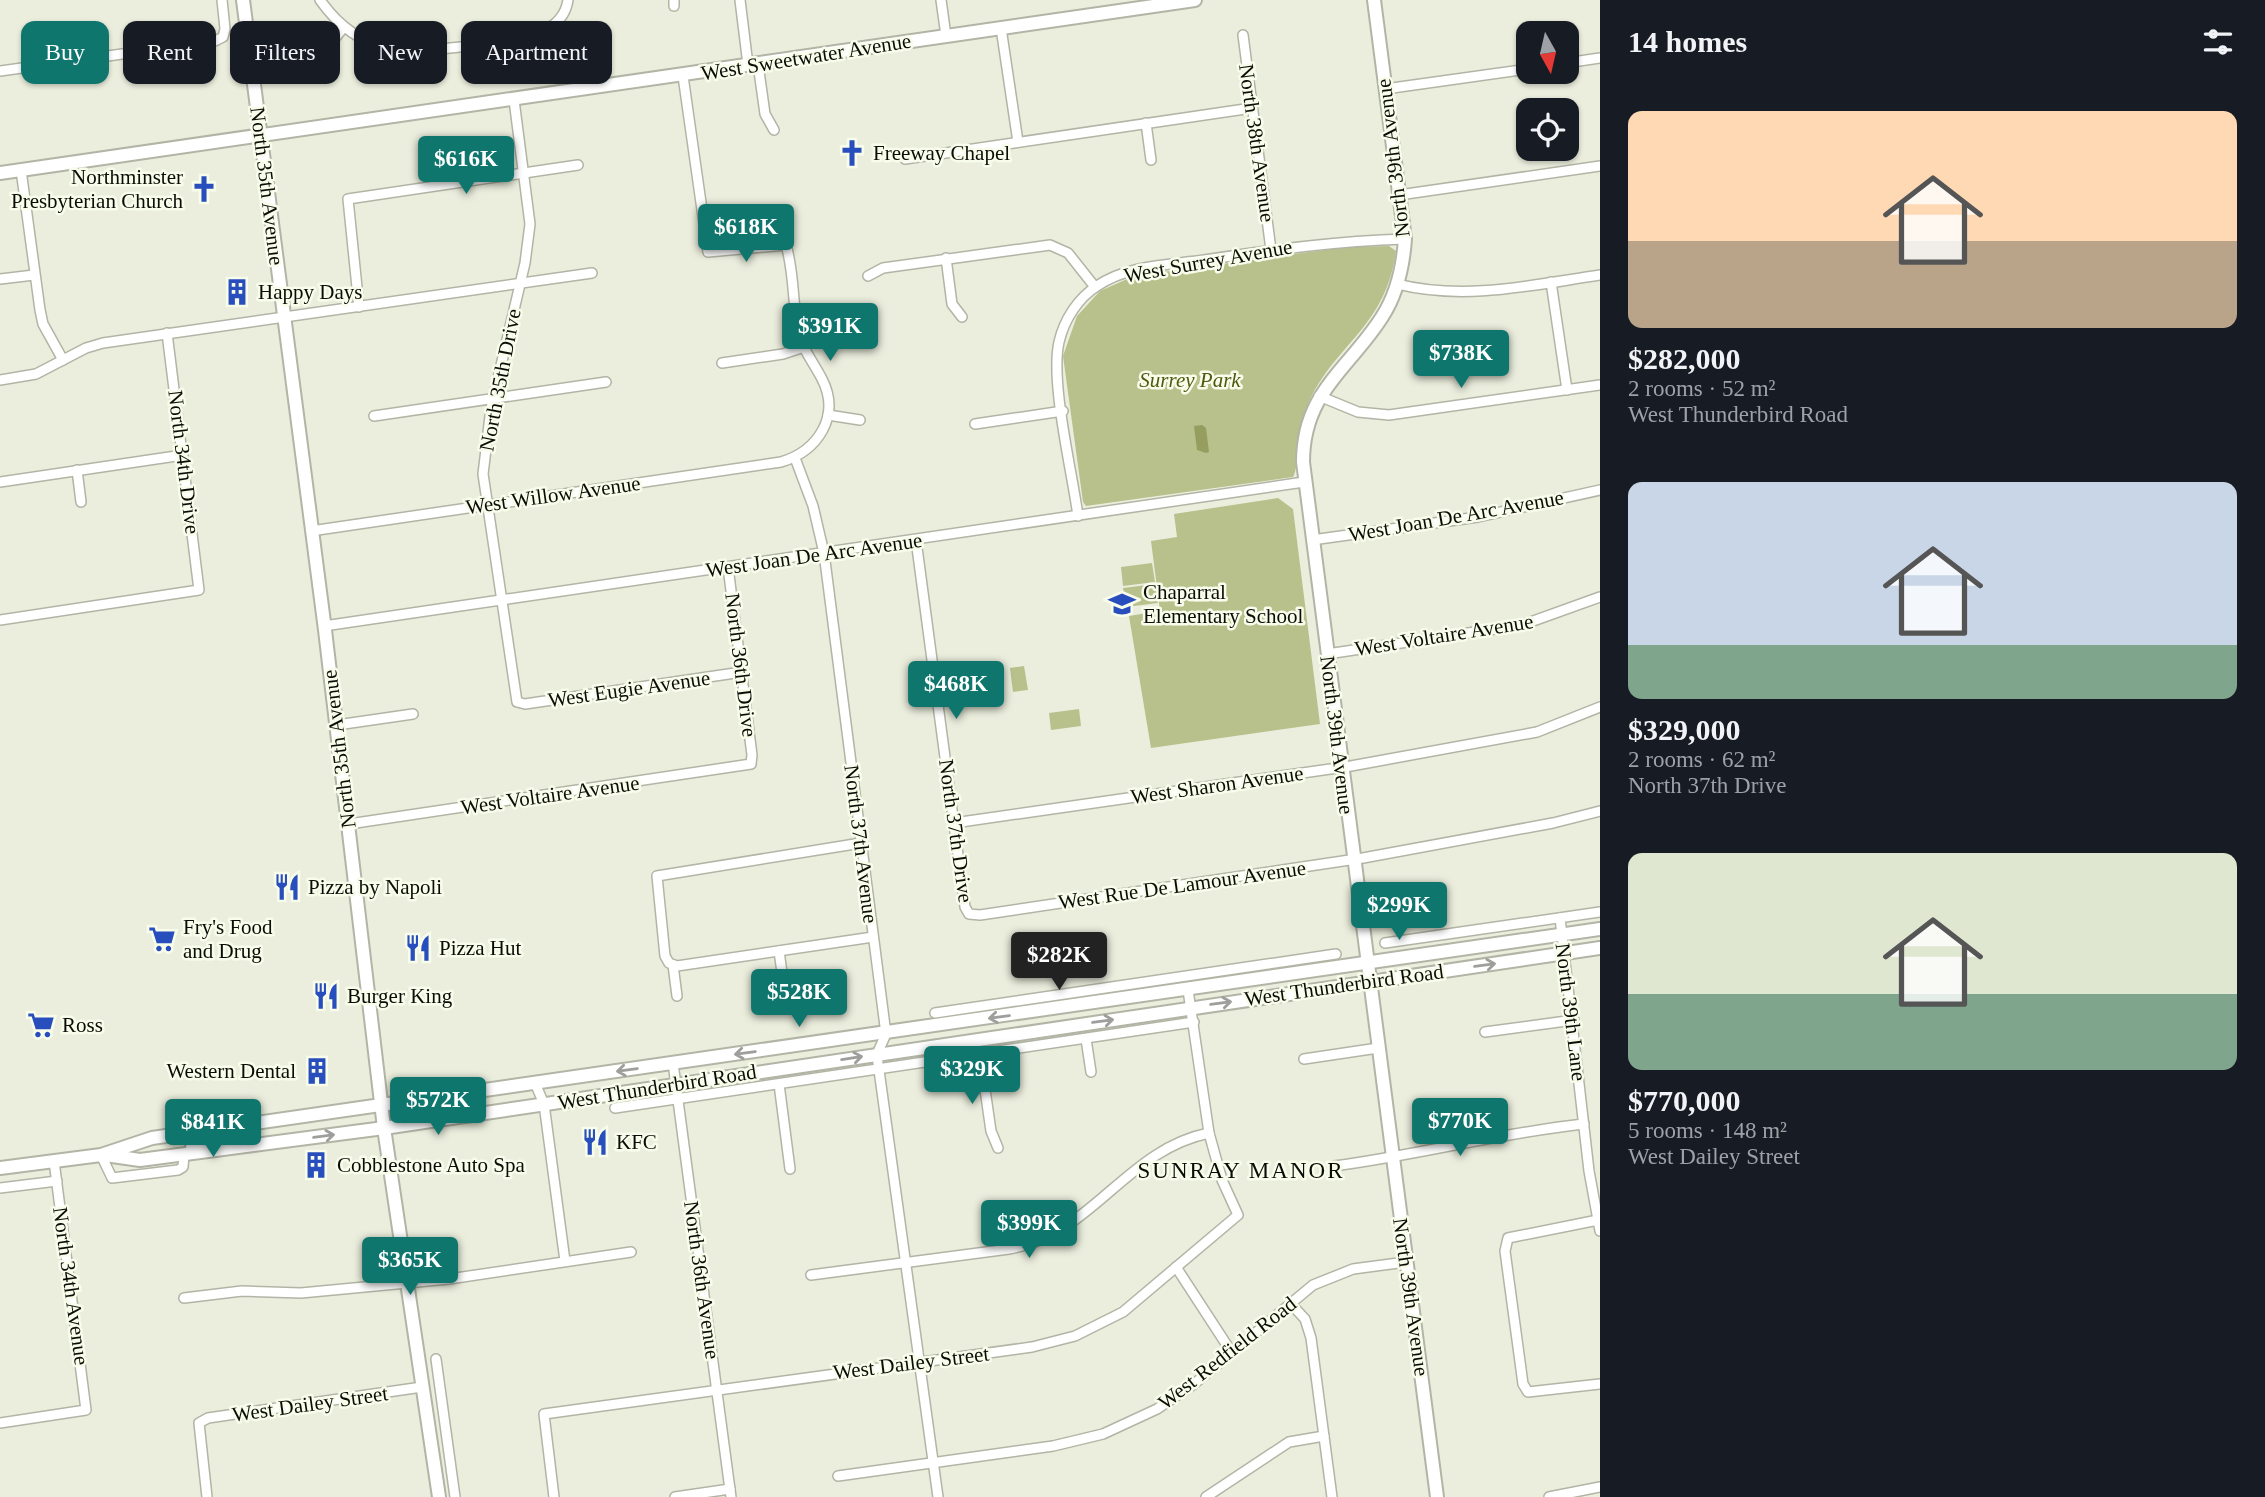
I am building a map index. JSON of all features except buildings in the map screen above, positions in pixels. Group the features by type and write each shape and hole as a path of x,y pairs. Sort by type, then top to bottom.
{"main road":[{"name":"North 35th Avenue","path":"243,0 337,725 381,1106 435,1496"},
{"name":"West Sweetwater Avenue","path":"0,173 1195,0"},
{"name":"North 39th Avenue","path":"1374,0 1405,239 1397,285 1381,318 1320,396 1306,436 1304,482 1437,1497"},
{"name":"West Thunderbird Road","path":"0,1168 101,1155 146,1139 1600,929"},
{"name":"West Thunderbird Road","path":"101,1155 139,1160 384,1128 1600,948"},
{"path":"169,1156 215,1142 234,1126"}],"street":[{"path":"0,71 223,37 225,29 222,0"},
{"path":"320,0 344,27 369,42 389,49 416,51 527,36 549,28 560,19 568,0"},
{"path":"740,0 765,114 774,130"},
{"path":"941,0 946,36"},
{"path":"340,32 344,27"},
{"path":"1001,28 1018,142"},
{"name":"North 38th Avenue","path":"1243,35 1271,250"},
{"path":"1579,61 1600,58"},
{"path":"1385,89 1516,71"},
{"path":"683,76 708,252 786,245 798,328 804,347 826,388 828,415 818,440 795,458"},
{"name":"North 35th Drive","path":"514,100 530,224 484,453 487,504 517,702"},
{"path":"905,159 1252,108"},
{"path":"1146,123 1151,160"},
{"path":"359,307 348,199 578,165"},
{"path":"1399,195 1600,166"},
{"path":"21,170 43,324 63,360"},
{"name":"West Surrey Avenue","path":"868,276 883,268 1050,245 1068,253 1095,287 1131,271 1349,240 1405,239"},
{"path":"946,258 953,304 962,317"},
{"path":"0,380 36,374 94,345 592,273"},
{"path":"0,279 34,275"},
{"path":"1397,285 1431,292 1461,294 1600,275"},
{"path":"1551,282 1567,390"},
{"path":"1078,516 1057,366 1059,343 1071,314 1095,287"},
{"name":"North 34th Drive","path":"0,620 199,590 167,334"},
{"path":"722,363 783,354 804,347"},
{"path":"374,416 606,382"},
{"path":"1320,396 1358,412 1389,415 1600,385"},
{"path":"975,424 1063,411"},
{"path":"828,415 860,420"},
{"path":"0,482 183,455"},
{"name":"West Willow Avenue","path":"312,531 795,458"},
{"name":"North 37th Avenue","path":"795,458 813,506 824,553 886,1034"},
{"path":"77,470 81,502"},
{"name":"West Joan De Arc Avenue","path":"324,626 1304,482"},
{"name":"West Joan De Arc Avenue","path":"1312,540 1478,517 1600,490"},
{"name":"North 37th Drive","path":"916,540 965,907 969,914"},
{"name":"North 36th Drive","path":"728,567 751,764"},
{"name":"West Voltaire Avenue","path":"1327,654 1522,625 1600,597"},
{"name":"West Eugie Avenue","path":"517,702 525,704 742,672"},
{"name":"West Sharon Avenue","path":"954,823 1341,767 1537,732 1600,707"},
{"path":"337,725 413,714"},
{"name":"West Voltaire Avenue","path":"349,824 751,764"},
{"name":"West Rue De Lamour Avenue","path":"969,914 980,915 1353,859 1553,824 1600,811"},
{"path":"677,996 657,876 861,843"},
{"name":"West Thunderbird Road","path":"1384,943 1600,912"},
{"name":"North 39th Lane","path":"1560,918 1574,1020 1584,1124 1600,1231"},
{"path":"671,964 873,937"},
{"name":"West Thunderbird Road","path":"1398,959 1404,940"},
{"path":"779,951 783,980"},
{"name":"West Thunderbird Road","path":"935,1013 1336,954"},
{"name":"West Thunderbird Road","path":"1321,956 1331,968"},
{"path":"1125,985 1130,1017"},
{"path":"811,1275 1009,1249 1041,1241 1064,1229 1157,1152 1185,1138 1209,1133 1188,990"},
{"path":"944,1025 950,1011"},
{"path":"1485,1032 1574,1020"},
{"name":"West Thunderbird Road","path":"615,1108 1194,1022"},
{"path":"886,1034 877,1054 938,1497"},
{"path":"1086,1039 1091,1072"},
{"path":"1304,1059 1378,1048"},
{"path":"980,1055 991,1131 998,1148"},
{"name":"North 36th Avenue","path":"673,1063 731,1493"},
{"path":"535,1083 544,1104 565,1261"},
{"path":"779,1084 790,1169"},
{"path":"1334,1166 1393,1158 1478,1138 1584,1124"},
{"name":"West Dailey Street","path":"554,1497 544,1414 717,1388 1032,1347 1075,1336 1123,1312 1238,1215 1222,1181 1209,1133"},
{"path":"101,1155 112,1178 178,1170 183,1167 184,1154"},
{"name":"North 34th Avenue","path":"0,1423 86,1410 54,1161"},
{"path":"0,1188 57,1181"},
{"path":"1598,1220 1508,1238 1507,1264 1523,1384 1528,1392 1600,1384"},
{"path":"184,1298 243,1291 301,1293 631,1252"},
{"name":"West Redfield Road","path":"838,1476 1053,1446 1103,1434 1157,1409 1232,1353 1312,1285 1330,1276 1406,1262"},
{"path":"1176,1267 1232,1353"},
{"path":"1291,1304 1309,1328 1332,1497"},
{"path":"436,1359 455,1497"},
{"name":"West Dailey Street","path":"207,1497 199,1423 208,1418 422,1387"},
{"path":"1206,1497 1289,1442 1324,1436"},
{"path":"1549,1497 1600,1487"},
{"path":"675,1497 731,1493"}],"green space":[{"name":"Surrey Park","path":"1389,246 1396,251 1390,278 1381,300 1370,319 1329,368 1306,409 1293,477 1086,506 1083,502 1063,356 1077,316 1100,291 1134,276 1346,247"},
{"path":"1278,498 1293,509 1320,724 1151,748 1129,616 1160,611 1151,541 1177,537 1174,514"},
{"path":"1152,563 1155,582 1123,586 1121,567"},
{"path":"1155,584 1158,603 1126,607 1123,588"},
{"path":"1024,666 1028,690 1013,692 1010,668"},
{"path":"1079,709 1081,726 1051,730 1049,713"}],"shaded area":[{"path":"1202,425 1206,428 1209,452 1206,453 1197,450 1194,426"}],"place":[{"name":"Freeway Chapel","path":"852,153"},
{"name":"Northminster Presbyterian Church","path":"204,189"},
{"name":"Happy Days","path":"237,292"},
{"name":"Chaparral Elementary School","path":"1122,604"},
{"name":"Pizza by Napoli","path":"287,887"},
{"name":"Fry's Food and Drug","path":"162,939"},
{"name":"Pizza Hut","path":"418,948"},
{"name":"Burger King","path":"326,996"},
{"name":"Ross","path":"41,1025"},
{"name":"Western Dental","path":"317,1071"},
{"name":"KFC","path":"595,1142"},
{"name":"Cobblestone Auto Spa","path":"316,1165"}],"district":[{"name":"SUNRAY MANOR","path":"1241,1170"}]}
